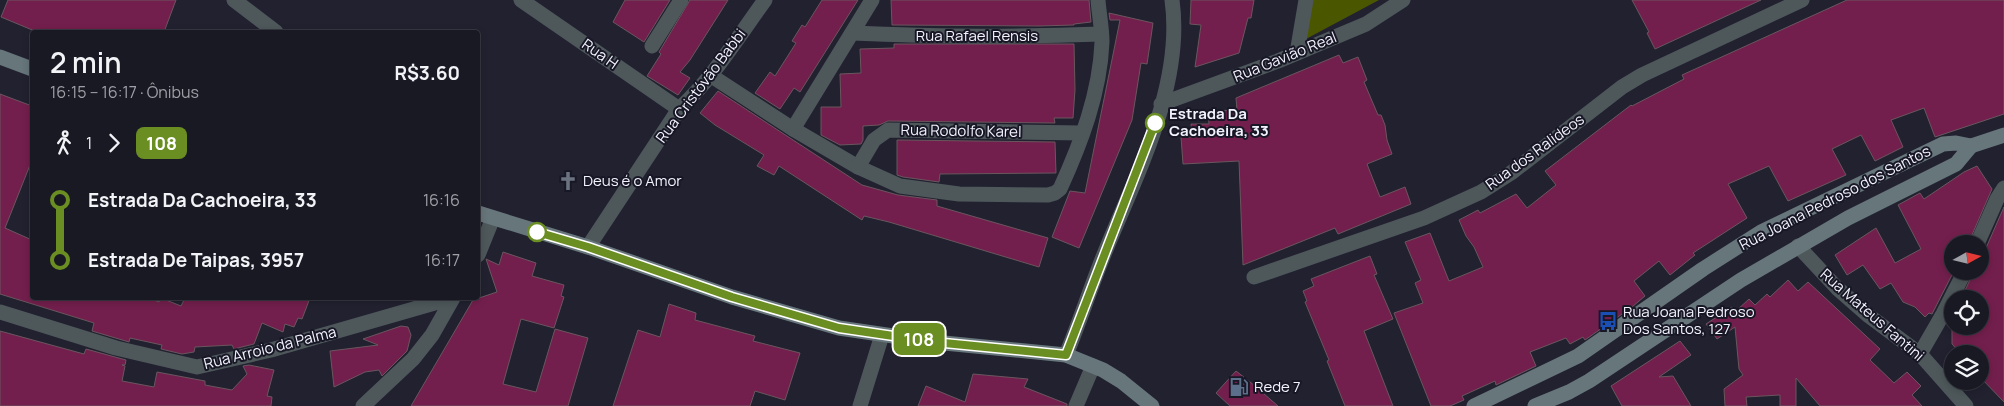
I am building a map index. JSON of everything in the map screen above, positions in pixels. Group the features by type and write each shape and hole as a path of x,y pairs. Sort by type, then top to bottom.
{"street":[{"path":"234,0 273,30"},
{"name":"Rua H","path":"521,0 679,109"},
{"path":"652,46 681,0"},
{"name":"Rua Cristóvão Babbi","path":"588,247 679,109 695,95 765,0"},
{"path":"793,129 872,0"},
{"path":"710,75 793,129 858,167 900,186 917,190 994,196 1048,195 1060,189 1076,151 1093,100 1100,63 1101,34 1098,0"},
{"path":"1066,355 1149,142 1168,84 1174,22 1172,0"},
{"path":"1297,53 1306,0"},
{"name":"Rua Gavião Real","path":"1161,104 1227,81 1366,24 1403,0"},
{"name":"Rua dos Ralideos","path":"1254,277 1424,218 1480,192 1511,173 1622,87 1642,75 1802,0"},
{"name":"Rua Rafael Rensis","path":"852,33 918,36 1101,34"},
{"path":"0,57 30,68"},
{"name":"Rua Rodolfo Karel","path":"858,167 874,140 888,130 1082,133"},
{"name":"Rua Joana Pedroso dos Santos","path":"1535,406 1569,392 1589,381 1741,280 1798,246 1848,218 1956,164 1971,146 2004,134"},
{"name":"Rua Joana Pedroso dos Santos","path":"1474,406 1578,356 1703,269 1761,232 1943,144 1956,143 1971,146"},
{"path":"1981,235 2004,188"},
{"path":"480,214 588,247 732,297 839,328 1066,355 1122,381 1152,406"},
{"path":"480,250 493,218"},
{"name":"Rua Mateus Fantini","path":"1798,246 1838,288 1869,316 1920,354 1949,399 1966,406"},
{"path":"1920,354 1960,280"},
{"name":"Rua Arroio da Palma","path":"0,312 88,340 197,367 253,354 445,300"},
{"path":"363,406 413,359 432,335 451,300"},
{"path":"860,406 882,334"},
{"path":"1076,406 1093,366"}],"green space":[{"path":"1311,0 1379,0 1306,39"}],"building":[{"path":"8,0 176,0 165,30 32,30 1,17"},
{"path":"625,0 670,0 644,42 613,22"},
{"path":"690,0 728,0 690,60 680,72 690,78 678,95 647,76"},
{"path":"822,0 858,0 800,92 794,88 780,109 755,93 770,72 775,76 796,43 792,41 802,25 805,27"},
{"path":"891,0 1089,0 1091,22 1074,25 1039,26 892,25"},
{"path":"1191,0 1254,0 1251,18 1248,18 1239,53 1195,67 1201,25 1190,24"},
{"path":"1632,0 1761,0 1655,49 1647,33 1649,32"},
{"path":"1847,0 2004,0 2004,114 1935,137 1924,108 1891,120 1903,147 1875,161 1861,135 1832,149 1846,175 1788,201 1769,166 1728,184 1747,218 1693,253 1695,255 1670,275 1659,261 1634,281 1645,296 1632,307 1585,340 1583,337 1570,344 1566,338 1530,352 1536,366 1496,385 1495,381 1462,396 1464,400 1450,406 1431,406 1394,313 1423,303 1415,283 1421,280 1405,242 1430,233 1449,281 1483,267 1459,220 1478,210 1480,213 1516,194 1527,208 1556,185 1545,171 1631,105 1684,79 1682,75"},
{"path":"1109,13 1153,23 1147,64 1141,63 1132,120 1079,248 1052,237 1070,191 1085,193 1120,20 1110,20"},
{"path":"894,44 1074,44 1075,90 1073,118 1054,118 1055,123 888,121 879,125 863,126 863,140 861,144 840,145 821,135 821,107 841,107 840,74 861,73 860,49 894,48"},
{"path":"1339,55 1343,63 1358,57 1367,80 1364,82 1378,115 1381,115 1385,125 1387,140 1392,154 1367,164 1380,197 1405,187 1411,204 1338,234 1335,228 1243,265 1239,161 1183,164 1181,137 1192,137 1191,124 1209,124 1208,111 1237,110 1236,98"},
{"path":"718,91 862,185 898,195 937,200 937,206 1048,238 1039,267 889,222 864,216 862,220 779,166 774,175 757,166 764,155 715,125 700,113"},
{"path":"0,94 30,105 30,165 5,228 30,239 30,300 154,300 159,302 160,300 166,300 181,306 184,300 309,300 302,319 298,318 294,327 285,324 283,332 262,323 254,344 234,349 232,345 195,347 194,352 182,354 161,349 162,345 130,338 129,342 92,331 94,323 0,294"},
{"path":"897,140 1055,142 1056,173 940,174 939,182 903,177 897,175"},
{"path":"1977,166 1992,189 1972,235 1944,235 1944,280 1949,280 1932,314 1929,313 1925,317 1915,307 1903,302 1891,283 1880,289 1863,265 1847,275 1835,255 1876,228 1895,263 1921,249 1898,205 1920,193 1924,199 1964,172"},
{"path":"2004,207 2004,402 1989,386 1989,345 1952,344 1952,335 1989,335 1989,290 1965,290 1970,280 1989,280 1989,241"},
{"path":"503,252 536,263 532,276 564,285 561,296 564,297 554,328 521,319 503,384 536,392 555,329 588,338 568,406 411,406 473,300 480,300 480,298 497,292 486,259 499,265"},
{"path":"1370,256 1377,274 1374,275 1393,319 1364,331 1393,406 1345,406 1327,361 1329,360 1305,302 1307,301 1303,291 1314,286 1311,279"},
{"path":"1788,280 1798,291 1808,282 1880,349 1870,360 1894,383 1907,372 1921,386 1912,395 1922,406 1820,406 1796,378 1796,406 1780,406 1780,395 1746,397 1747,406 1725,406 1724,389 1743,375 1739,369 1735,327 1717,339 1706,324 1732,307 1735,312 1749,299 1755,305 1767,294 1770,297"},
{"path":"669,304 696,313 695,320 755,336 753,341 800,353 785,400 755,391 750,406 613,406 638,330 660,337"},
{"path":"401,326 408,327 411,335 407,351 382,376 379,370 365,372 334,387 330,351 378,345 363,339"},
{"path":"0,331 84,354 86,349 126,360 125,365 122,365 125,366 122,381 154,387 157,372 205,381 205,385 232,390 247,374 243,366 249,365 274,370 267,396 272,397 271,406 0,406"},
{"path":"1680,341 1691,355 1659,377 1673,376 1691,406 1622,406 1611,386"},
{"name":"Rede 7","path":"1236,371 1278,406 1230,406 1216,393"},
{"path":"973,374 1028,379 1024,387 1067,404 1067,406 918,406 926,386 965,402"}],"bus line":[{"name":"108","path":"537,232 588,247 732,297 839,328 934,342 1066,355 1155,123"}],"place":[{"name":"Estrada Da Cachoeira, 33","path":"1155,123"},
{"name":"Deus é o Amor","path":"568,181"},
{"name":"Rua Joana Pedroso Dos Santos, 127","path":"1608,321"},
{"name":"Rede 7","path":"1239,387"}]}
